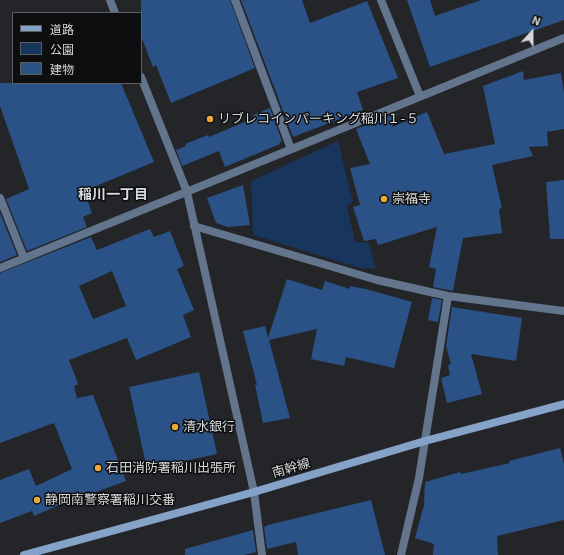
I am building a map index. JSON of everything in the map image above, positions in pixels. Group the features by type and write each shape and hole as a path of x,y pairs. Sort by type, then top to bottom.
{"main road":[{"name":"南幹線","path":"24,555 254,492 425,441 564,404"}],"street":[{"path":"110,0 115,12"},
{"path":"235,0 292,149"},
{"path":"381,0 420,96"},
{"path":"0,268 564,38"},
{"path":"142,80 187,192 254,492 262,555"},
{"path":"0,198 24,258"},
{"path":"194,226 377,280 448,296 564,311"},
{"path":"401,555 419,478 448,296"}],"green space":[{"path":"338,141 353,202 347,206 355,242 369,243 376,269 360,268 253,235 251,181"}],"building":[{"path":"141,0 230,0 255,68 171,103 156,65 153,67 142,39"},
{"path":"241,0 302,0 310,23 367,1 398,78 357,92 363,110 293,137"},
{"path":"407,0 430,0 435,16 481,0 564,0 564,20 430,67"},
{"path":"523,71 524,80 561,73 564,93 564,129 547,132 548,146 529,147 533,156 492,165 502,208 499,209 502,233 463,238 453,291 433,287 436,269 429,267 437,227 378,245 376,239 364,241 353,207 360,205 350,168 370,164 356,129 397,113 392,127 427,112 444,154 495,144 483,86"},
{"path":"0,83 121,84 154,162 84,191 92,213 83,217 87,227 27,251 6,199 29,189 0,106"},
{"path":"270,108 282,141 279,143 280,144 225,167 219,151 182,166 176,150 186,146 185,144 208,135 209,137 254,118 253,115"},
{"path":"564,180 564,239 550,239 546,182"},
{"path":"243,185 250,225 228,227 216,223 207,198"},
{"path":"0,213 17,255 0,262"},
{"path":"150,229 154,237 170,231 184,266 177,269 194,310 183,315 191,337 136,360 127,338 69,360 78,384 74,386 77,398 93,395 126,481 82,497 82,495 34,516 32,511 0,523 0,480 29,469 36,486 72,469 54,423 0,443 0,273 91,237 97,250","holes":["112,271 126,306 93,319 79,286"]},
{"path":"287,279 322,290 325,281 350,289 350,286 366,289 412,302 394,368 346,357 344,366 311,359 317,329 269,340 290,418 263,423 255,385 257,385 243,331 265,326 268,338"},
{"path":"432,298 442,300 438,322 428,320"},
{"path":"452,307 522,318 516,361 471,354 482,394 447,403 441,378 450,375 448,365 451,364 446,346"},
{"path":"199,372 217,454 147,469 129,387"},
{"path":"560,448 564,464 564,520 497,536 498,555 433,555 434,544 415,538 424,505 425,482 460,472 461,474 510,463 509,461"},
{"path":"371,500 385,555 298,555 296,542 267,549 264,527 268,525"},
{"path":"253,530 256,552 244,555 185,555 185,549"}],"place":[{"name":"リブレコインパーキング稲川１-５","path":"210,119"},
{"name":"崇福寺","path":"384,199"},
{"name":"清水銀行","path":"175,427"},
{"name":"石田消防署稲川出張所","path":"98,468"},
{"name":"静岡南警察署稲川交番","path":"37,500"}],"district":[{"name":"稲川一丁目","path":"113,194"}]}
